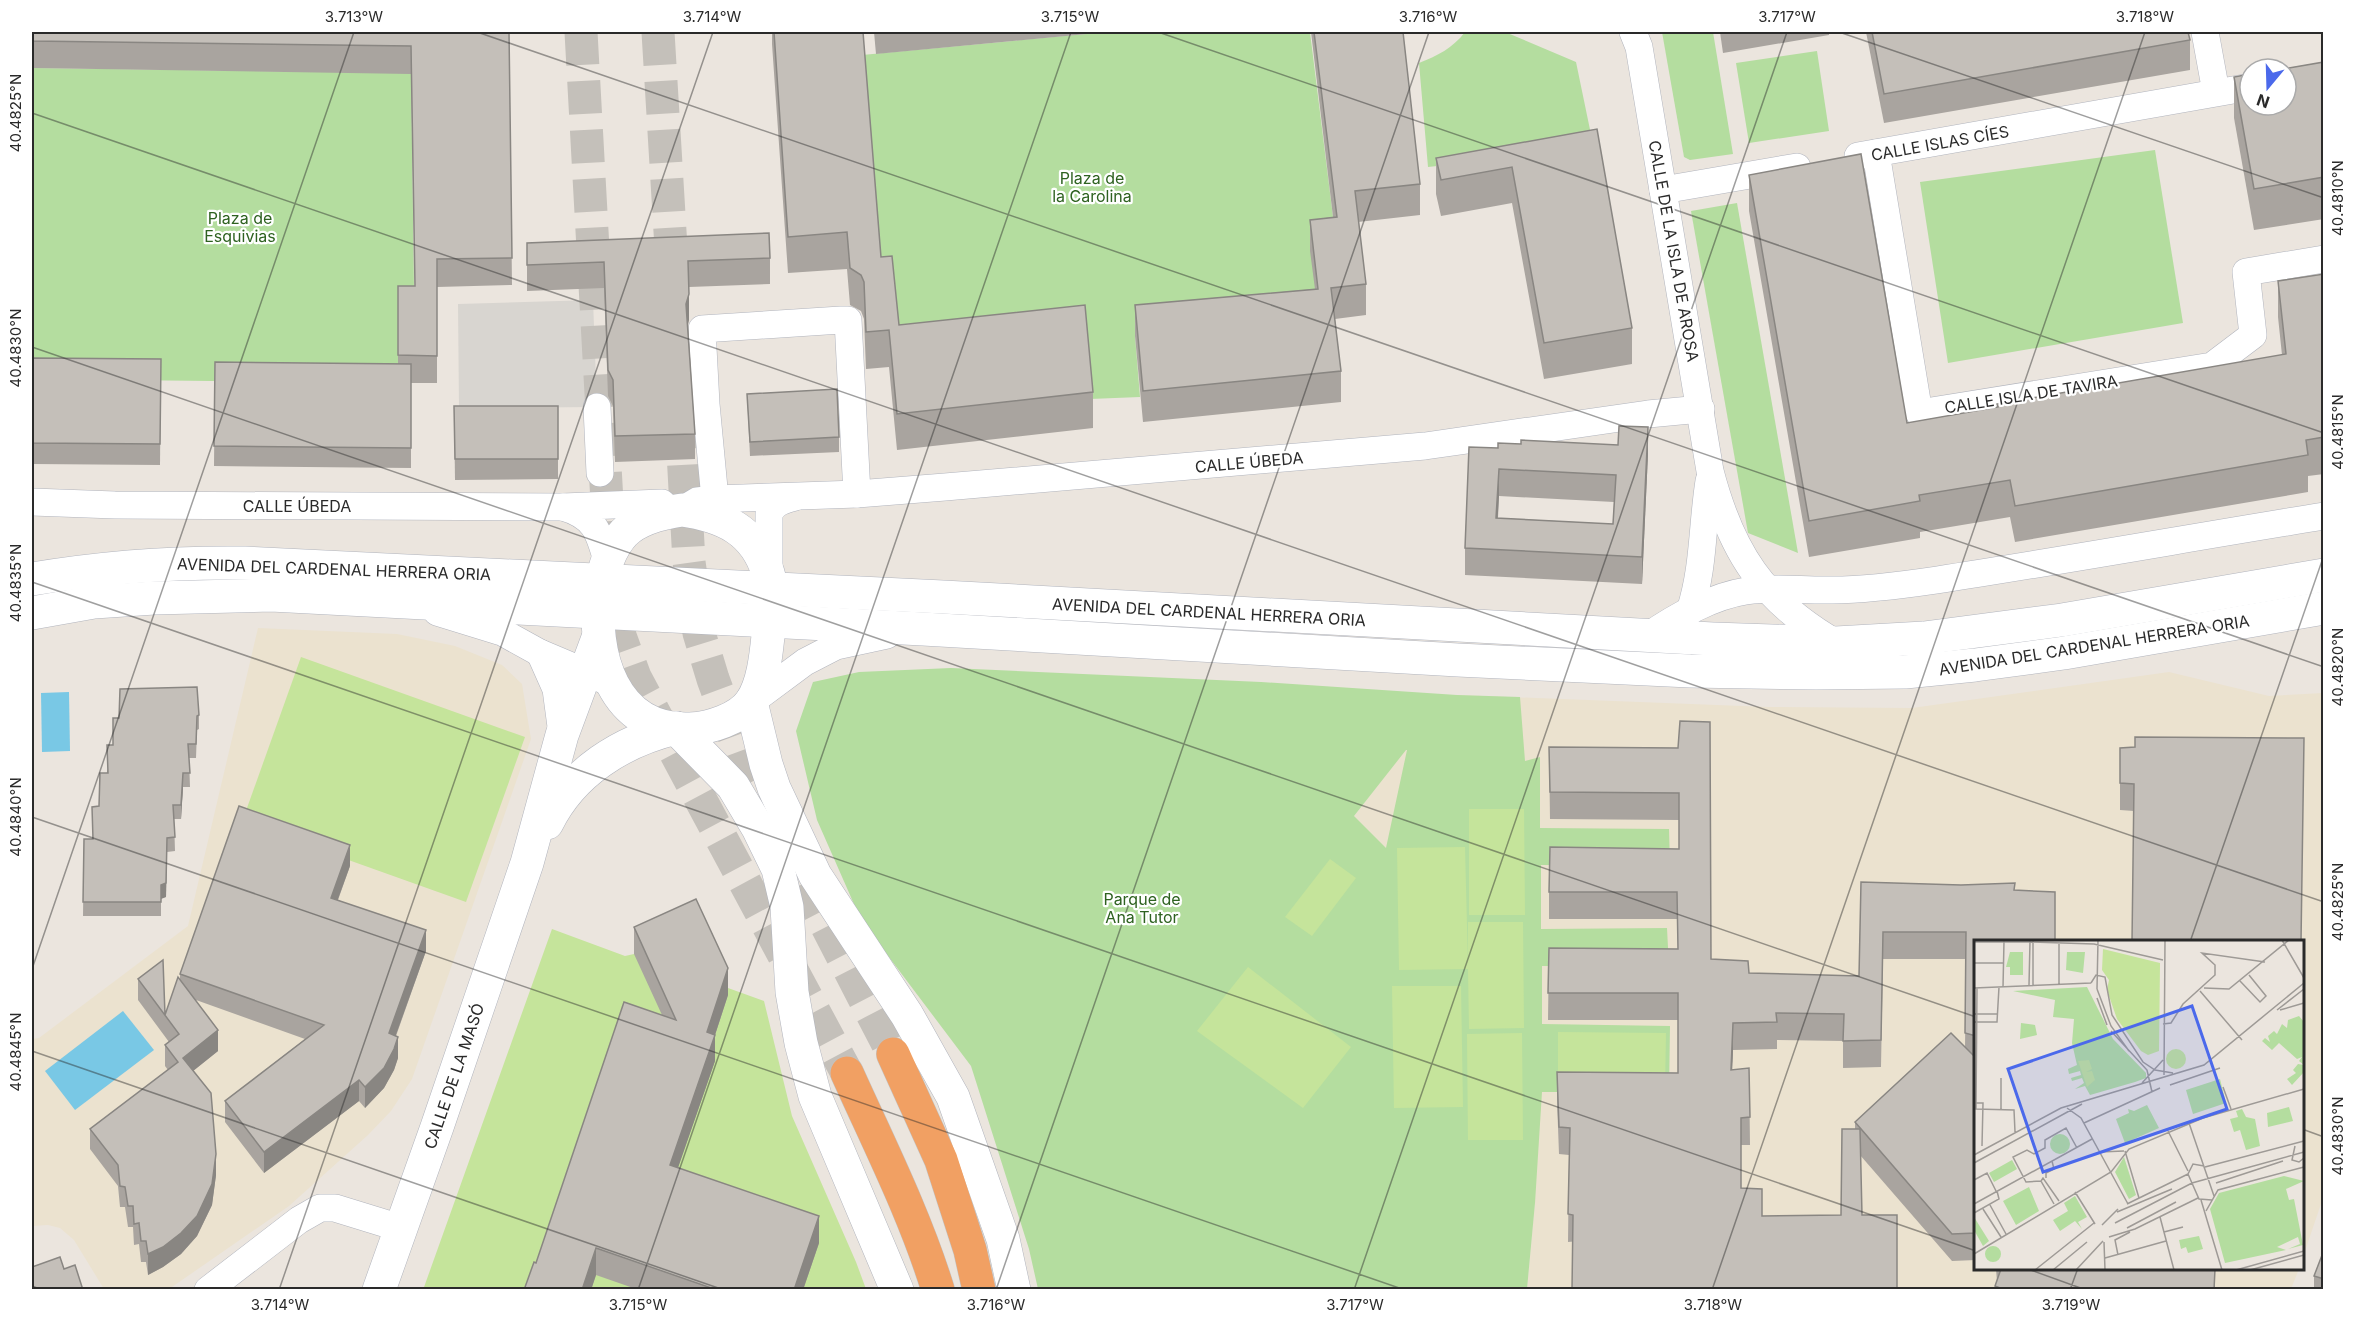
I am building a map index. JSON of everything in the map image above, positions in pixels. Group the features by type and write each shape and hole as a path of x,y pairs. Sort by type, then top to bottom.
{"highway":[{"path":"893,1054 940,1160 970,1250 979,1290"},
{"path":"847,1072 906,1204 938,1290"}],"main road":[{"path":"601,598 624,533 635,524 677,511 705,513 722,519 748,537 758,549 769,595 764,663 751,702 769,772 784,813 815,875 907,1015 953,1097 1003,1239 1014,1290"},
{"name":"AVENIDA DEL CARDENAL HERRERA ORIA","path":"32,579 102,567 196,562 417,570 601,598"},
{"name":"AVENIDA DEL CARDENAL HERRERA ORIA","path":"32,613 94,602 271,595 371,600 769,595 1836,643 1924,638 1994,630 2324,575"},
{"name":"AVENIDA DEL CARDENAL HERRERA ORIA","path":"769,595 923,629 1446,659 1756,672 1873,673 1975,665 2064,653 2324,608"},
{"name":"CALLE DE LA MASÓ","path":"379,1290 527,862 562,735 598,678 601,598"},
{"name":"AVENIDA DEL CARDENAL HERRERA ORIA","path":"598,678 640,716 652,722 676,728 703,728 725,720 751,702"},
{"path":"676,728 733,786 758,828 778,869 787,907 792,992 801,1042 815,1096 897,1290"},
{"name":"CALLE DE LA MASÓ","path":"527,862 550,816 567,791 585,773 608,755 631,743 651,734 676,728"}],"street":[{"name":"CALLE DE LA ISLA DE AROSA","path":"1633,32 1639,47 1710,471 1719,505 1730,532 1750,568 1766,589"},
{"path":"2205,32 2216,92"},
{"name":"CALLE ISLAS CÍES","path":"1663,190 2238,89"},
{"name":"CALLE ISLA DE TAVIRA","path":"1876,153 1919,413 2212,366 2253,335 2246,272 2324,259"},
{"path":"715,499 702,329 841,320 848,320 857,494"},
{"path":"597,407 600,473"},
{"name":"CALLE ÚBEDA","path":"32,502 127,505 563,507 662,502 677,511 696,501 715,499 857,494 1425,446 1648,414 1701,409"},
{"name":"CALLE DE LA ISLA DE AROSA","path":"1690,611 1701,562 1703,514 1710,471"},
{"name":"CALLE ÚBEDA","path":"769,595 769,513 773,506 782,500 796,497"},
{"name":"CALLE ÚBEDA","path":"563,507 580,512 594,524 600,536 601,598"},
{"path":"1648,636 1667,622 1726,595 1766,589 1832,590 1935,580 2324,516"},
{"path":"1750,568 1775,581 1801,588"},
{"path":"1766,589 1808,627 1836,643"},
{"name":"AVENIDA DEL CARDENAL HERRERA ORIA","path":"371,600 454,616 502,632 598,678"},
{"name":"AVENIDA DEL CARDENAL HERRERA ORIA","path":"1690,611 1697,624 1726,655 1756,672"},
{"name":"AVENIDA DEL CARDENAL HERRERA ORIA","path":"751,702 805,662 836,646 923,629"},
{"name":"CALLE DE LA MASÓ","path":"540,652 556,689 562,735"},
{"path":"208,1290 299,1220 320,1208 335,1208 400,1228"}],"shaded area":[{"path":"593,300 597,407 459,408 458,304"},
{"path":"258,628 397,634 455,646 502,665 522,684 531,739 412,1079 391,1111 368,1135 289,1206 169,1289 104,1289 74,1240 60,1228 48,1225 32,1226 32,1039 39,1038 188,926"},
{"path":"2169,672 2269,696 2323,693 2324,1195 2304,1254 2304,940 1974,940 1974,1270 2299,1270 2291,1289 1527,1289 1535,1203 1354,816 1407,748 1457,695 1768,707 1912,708"}],"green space":[{"name":"Plaza de la Carolina","path":"1108,32 1310,32 1334,225 1318,320 1135,336 1140,397 1090,399 899,361 878,266 862,55"},
{"path":"1465,32 1505,32 1576,62 1594,149 1428,167 1419,63 1444,51"},
{"path":"1662,32 1713,32 1733,154 1690,160 1684,157"},
{"path":"1817,51 1829,131 1749,143 1736,63"},
{"name":"Plaza de Esquivias","path":"32,68 411,73 414,287 398,383 32,379"},
{"path":"2155,150 2183,323 1948,363 1920,182"},
{"path":"1737,203 1798,553 1748,533 1691,211"},
{"path":"301,657 525,737 466,902 242,822"},
{"name":"Parque de Ana Tutor","path":"951,668 1520,697 1525,761 1540,757 1540,828 1669,829 1670,866 1541,865 1541,929 1667,928 1669,967 1542,966 1542,1024 1670,1026 1669,1092 1542,1092 1527,1289 1038,1289 1029,1249 971,1066 861,920 817,820 796,731 813,682 859,672","holes":["1407,750 1386,848 1354,816"]},
{"path":"1469,809 1524,809 1525,915 1469,915"},
{"path":"1465,847 1468,966 1468,922 1523,922 1524,1028 1469,1029 1468,969 1399,970 1397,848"},
{"path":"1330,859 1356,878 1312,936 1285,917"},
{"path":"552,929 625,956 634,954 764,1001 792,1116 866,1289 423,1290"},
{"path":"1248,967 1351,1047 1303,1108 1197,1031"},
{"path":"1392,986 1461,986 1463,1107 1394,1108"},
{"path":"1558,1032 1666,1033 1665,1088 1558,1086"},
{"path":"1522,1033 1523,1140 1468,1140 1467,1034"}],"water":[{"path":"69,692 70,751 42,752 41,693"},
{"path":"123,1011 154,1050 75,1110 45,1071"}],"building":[{"path":"32,32 509,32 512,258 437,259 437,356 398,355 398,286 415,286 411,46 32,41"},
{"path":"774,32 863,32 881,257 892,256 899,325 1085,305 1093,392 897,414 889,330 866,332 864,282 861,275 850,268 847,232 788,237"},
{"path":"1314,32 1403,32 1420,184 1355,191 1366,284 1331,288 1341,371 1143,391 1135,305 1318,289 1310,220 1337,217"},
{"path":"1872,32 2188,32 2190,40 1884,94"},
{"path":"2324,62 2324,177 2254,189 2241,117 2298,117 2298,66"},
{"path":"2238,76 2238,99 2234,77"},
{"path":"1597,129 1632,328 1544,343 1512,167 1441,180 1436,158"},
{"path":"1861,154 1907,423 1998,407 1997,404 2286,354 2278,281 2324,274 2324,437 2306,440 2308,455 2015,506 2010,480 1919,495 1920,501 1809,521 1749,175"},
{"path":"769,233 770,258 688,261 689,294 686,304 695,434 615,436 613,380 608,370 604,262 527,265 527,243"},
{"path":"32,358 161,359 160,444 32,443"},
{"path":"215,362 411,364 411,448 214,446"},
{"path":"837,389 839,437 750,442 747,394"},
{"path":"454,406 558,406 558,459 455,459"},
{"path":"1619,426 1648,427 1642,557 1465,548 1469,447 1498,448 1498,443 1521,444 1521,440 1618,445","holes":["1499,469 1616,475 1613,524 1496,518"]},
{"path":"197,687 199,715 197,716 196,744 188,744 190,773 183,773 181,805 173,805 175,837 167,838 166,883 161,885 161,902 83,902 84,839 93,839 92,807 99,806 100,773 108,773 107,745 113,745 113,718 119,718 120,689"},
{"path":"1680,721 1710,722 1711,959 1748,961 1749,973 1859,976 1861,882 1961,885 2015,883 2014,890 2055,892 2055,940 1974,940 1974,1035 1965,1033 1966,932 1883,932 1881,1040 1843,1041 1844,1014 1776,1013 1777,1022 1733,1023 1731,1070 1749,1068 1750,1117 1741,1118 1741,1188 1762,1189 1762,1216 1841,1215 1842,1129 1860,1129 1862,1215 1897,1215 1897,1290 1572,1290 1573,1215 1568,1214 1570,1128 1559,1127 1557,1072 1678,1073 1678,993 1548,993 1549,948 1678,949 1677,892 1549,892 1550,847 1679,849 1679,793 1550,792 1549,747 1678,748"},
{"path":"2135,737 2304,738 2301,940 2132,940 2134,784 2120,783 2120,748 2135,747"},
{"path":"239,806 350,845 331,898 426,930 389,1033 398,1037 384,1068 365,1087 359,1080 264,1152 225,1101 324,1025 180,974"},
{"path":"696,899 728,968 707,1032 715,1035 670,1165 819,1216 794,1290 717,1290 596,1248 582,1290 524,1290 534,1262 536,1263 624,1002 676,1020 634,927"},
{"path":"163,960 165,1015 178,977 218,1030 183,1058 211,1093 216,1154 212,1184 197,1216 163,1247 148,1254 146,1241 141,1241 139,1223 134,1224 133,1206 128,1206 125,1187 120,1186 118,1165 90,1129 178,1062 165,1045 179,1034 138,979"},
{"path":"1951,1033 1974,1056 1974,1233 1952,1234 1855,1122"},
{"path":"2324,1250 2324,1279 2314,1276"},
{"path":"60,1257 64,1269 75,1265 83,1290 32,1290 32,1267"},
{"path":"2001,1270 2215,1270 2214,1290 2005,1290 1995,1286"}],"tunnel":[{"path":"581,32 609,538 620,636 635,677 847,1073"},
{"path":"658,32 673,281"},
{"path":"681,416 689,562 699,633 713,679 748,774 893,1054"}]}
